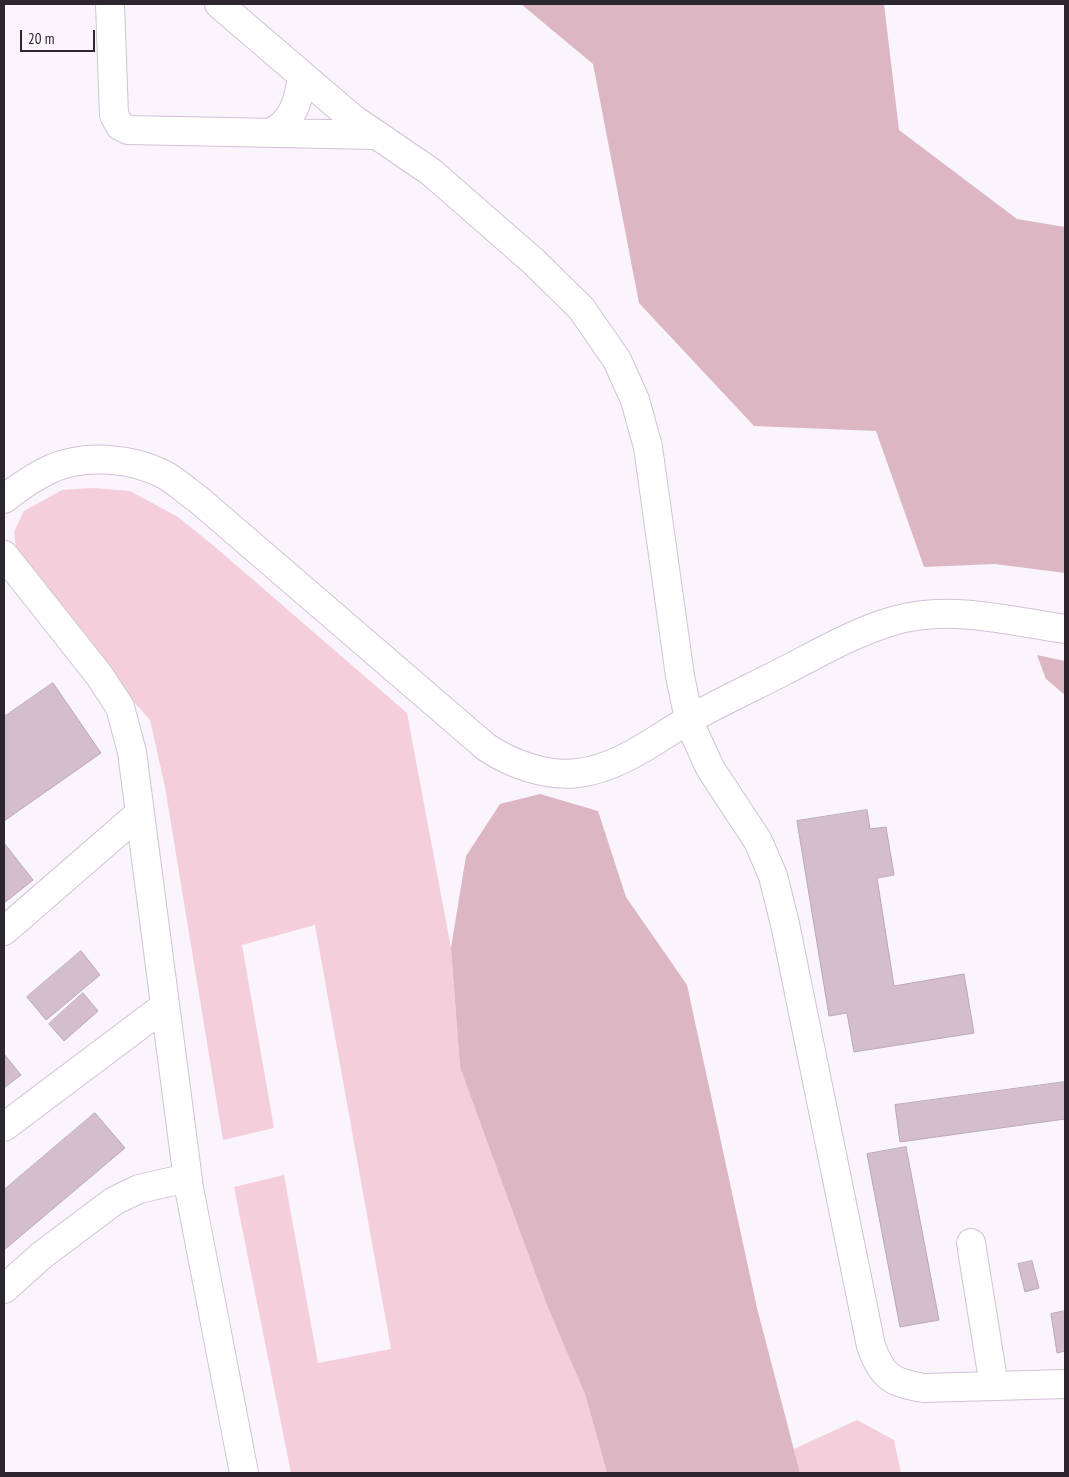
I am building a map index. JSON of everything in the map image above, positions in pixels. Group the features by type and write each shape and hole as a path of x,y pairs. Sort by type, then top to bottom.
{"street":[{"path":"110,4 114,115 120,126 128,130 377,135"},
{"path":"219,4 352,118 431,172 533,261 581,308 617,360 635,400 648,448 680,676 690,720 710,768 758,841 773,876 785,924 871,1346 878,1365 888,1378 906,1385 924,1388 1065,1384"},
{"path":"271,133 287,120 295,108 300,97 302,75"},
{"path":"4,499 27,481 54,468 89,461 129,461 165,475 199,500 486,747 505,759 530,768 577,773 604,767 648,747 690,720 840,642 893,620 929,613 960,614 1065,629"},
{"path":"4,555 99,676 120,708 132,752 188,1178 244,1473"},
{"path":"4,931 140,813"},
{"path":"4,1127 165,1006"},
{"path":"4,1290 42,1255 114,1201 139,1189 188,1178"},
{"path":"971,1243 994,1386"}],"shaded area":[{"path":"521,4 884,4 899,130 1017,219 1065,227 1065,573 995,564 924,567 876,431 754,426 639,303 593,64"},
{"path":"93,488 130,491 178,517 407,713 451,948 460,1067 585,1394 607,1473 291,1473 234,1187 284,1175 318,1363 391,1349 315,925 242,945 274,1128 223,1140 165,787 150,720 87,649 16,549 14,532 24,511 62,490"},
{"path":"1037,655 1065,661 1065,695 1046,679"},
{"path":"540,794 598,811 626,897 687,985 757,1308 800,1473 607,1473 585,1394 547,1305 460,1067 451,948 466,856 500,804"},
{"path":"857,1420 894,1440 901,1473 800,1473 794,1449"}],"building":[{"path":"53,683 101,753 4,821 4,717"},
{"path":"867,810 870,829 886,827 894,875 877,878 894,986 964,974 974,1033 854,1052 847,1013 829,1016 797,821"},
{"path":"4,843 33,880 4,903"},
{"path":"81,951 100,975 46,1020 27,997"},
{"path":"83,993 98,1011 64,1041 49,1024"},
{"path":"4,1054 21,1075 4,1088"},
{"path":"1065,1082 1065,1119 900,1142 895,1105"},
{"path":"95,1113 125,1148 4,1250 4,1190"},
{"path":"906,1147 939,1320 900,1327 867,1154"},
{"path":"1032,1261 1039,1288 1025,1292 1018,1264"},
{"path":"1065,1311 1065,1351 1057,1353 1051,1314"}]}
